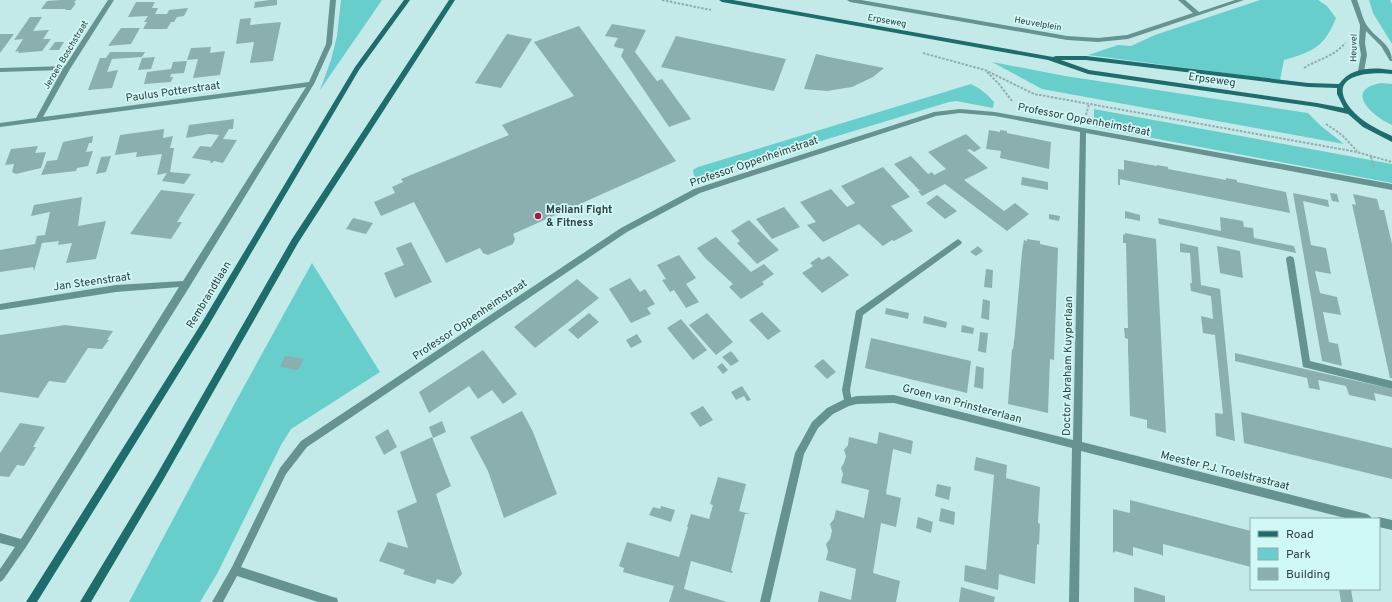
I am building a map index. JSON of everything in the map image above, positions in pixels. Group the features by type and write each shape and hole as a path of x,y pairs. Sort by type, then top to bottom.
{"main road":[{"name":"Rembrandtlaan","path":"32,602 204,326 357,68 407,0"},
{"path":"85,602 159,478 295,241 452,0"},
{"name":"Erpseweg","path":"722,0 1049,58 1088,72 1309,104 1350,112"},
{"name":"Erpseweg","path":"1049,58 1086,58 1308,85 1341,86"},
{"path":"1392,72 1373,70 1361,71 1352,74 1345,79 1341,86 1341,94 1344,103 1350,112 1369,128 1392,139"}],"street":[{"name":"Jeroen Boschstraat","path":"38,120 67,68 110,0"},
{"path":"0,577 23,544 187,284 283,127 312,84 330,44 333,0"},
{"name":"Heuvelplein","path":"850,0 1067,38 1098,40 1128,37 1198,14"},
{"path":"1181,0 1198,14 1241,0"},
{"name":"Heuvel","path":"1354,0 1364,25 1383,45 1392,59"},
{"name":"Heuvel","path":"1361,71 1364,55 1362,43 1364,25"},
{"path":"0,70 67,68"},
{"name":"Paulus Potterstraat","path":"0,125 312,84"},
{"name":"Professor Oppenheimstraat","path":"217,602 235,570 282,471 304,444 624,230 697,191 936,114 960,111 995,114 1392,187"},
{"name":"Doctor Abraham Kuyperlaan","path":"1074,602 1083,131"},
{"path":"848,402 846,390 859,313 958,242"},
{"path":"1290,259 1306,364 1392,385"},
{"name":"Jan Steenstraat","path":"0,307 153,284 187,284"},
{"name":"Groen van Prinstererlaan","path":"765,602 800,453 815,425 830,411 848,402 857,400 894,398 1077,446"},
{"name":"Meester P.J. Troelstrastraat","path":"1077,446 1363,518"},
{"path":"1380,522 1392,525"},
{"path":"0,538 23,544"},
{"path":"235,570 333,602"}],"path":[{"path":"1022,119 1000,84 985,70 1034,94 1357,152 1392,162"}],"green space":[{"path":"341,0 382,0 320,90 331,60 337,36"},
{"path":"1260,0 1318,0 1327,6 1336,18 1332,28 1317,46 1303,54 1284,60 1280,80 1088,55 1118,45 1131,46 1155,35"},
{"path":"1369,0 1390,0 1392,4 1392,44 1373,13"},
{"path":"992,62 1065,76 1308,113 1321,126 1344,144 1042,89"},
{"path":"1381,83 1392,84 1392,125 1376,116 1365,103 1363,97 1364,91 1370,86"},
{"path":"971,84 981,90 994,102 993,108 956,101 949,102 716,173 695,181 693,170 698,167"},
{"path":"1094,109 1392,164 1392,183 1094,127"},
{"path":"312,263 380,372 291,429 281,445 217,574 200,602 129,602 236,401"}],"building":[{"path":"76,0 74,3 76,3 71,10 41,9 47,1"},
{"path":"277,0 277,5 254,8 255,2"},
{"path":"136,2 155,2 152,8 158,8 155,14 167,14 169,10 188,8 184,16 177,17 174,22 171,22 167,29 143,29 147,22 144,22 148,16 128,17"},
{"path":"30,17 42,17 33,31 49,30 43,39 51,39 42,51 15,52 23,39 14,40"},
{"path":"251,18 250,25 281,22 273,61 250,63 254,42 236,44 240,19"},
{"path":"612,24 646,30 635,52 657,81 662,79 691,119 669,127 621,56 624,49 615,47 614,45 618,38 605,36"},
{"path":"579,26 676,161 513,234 515,239 513,244 488,255 483,253 480,248 446,263 414,202 381,216 374,202 395,193 392,187 403,182 401,179 509,135 502,125 574,96 534,42"},
{"path":"121,28 140,28 131,44 108,46"},
{"path":"0,34 14,34 0,53"},
{"path":"507,34 532,39 501,88 475,83"},
{"path":"676,36 786,59 774,91 661,67"},
{"path":"55,42 64,42 59,50 49,50"},
{"path":"211,47 210,53 225,51 220,75 193,78 198,59 187,60 191,48"},
{"path":"110,52 145,52 142,57 112,59 107,72 118,70 112,88 88,90 100,58 106,58"},
{"path":"816,54 884,68 873,77 852,87 827,91 804,89"},
{"path":"155,57 151,69 138,70 142,58"},
{"path":"187,61 184,73 171,74 170,77 173,77 171,82 144,84 147,72 171,69 173,62"},
{"path":"234,119 233,129 229,129 223,139 237,140 223,163 214,161 210,163 211,161 192,158 200,146 211,147 219,135 209,134 186,138 189,125"},
{"path":"164,129 163,138 173,136 170,148 174,148 170,172 191,174 184,184 162,181 167,173 157,175 162,154 136,157 137,152 115,155 120,135"},
{"path":"989,130 1000,132 1000,130 1007,131 1007,133 1051,142 1049,169 1000,158 1001,151 986,149"},
{"path":"966,134 981,148 974,152 970,149 967,150 988,168 964,180 1004,211 1015,203 1029,214 1007,231 945,184 922,196 918,191 922,190 919,190 894,164 911,156 928,174 932,172 934,175 946,169 928,152"},
{"path":"93,136 92,143 89,143 86,152 93,151 88,166 77,168 76,171 41,175 47,161 57,160 63,142"},
{"path":"38,146 35,153 46,152 41,168 16,174 12,172 14,164 5,165 11,149"},
{"path":"111,156 106,172 96,174 101,157"},
{"path":"1124,160 1168,167 1168,169 1226,180 1226,178 1237,180 1237,182 1286,192 1290,213 1120,179 1120,185 1118,185 1118,169 1124,170"},
{"path":"883,167 910,197 891,206 913,231 894,241 892,240 883,246 859,224 823,242 807,225 816,222 800,202 831,189 847,207 855,203 841,186"},
{"path":"1022,177 1048,182 1048,190 1021,185"},
{"path":"161,190 195,194 177,222 182,222 171,239 130,234"},
{"path":"1293,193 1328,200 1329,207 1303,201 1311,245 1326,248 1331,274 1315,271 1320,293 1337,297 1341,315 1323,312 1329,342 1338,344 1342,366 1322,361"},
{"path":"1330,193 1337,194 1339,202 1332,201"},
{"path":"1353,194 1377,199 1380,210 1384,210 1392,244 1392,378 1390,378 1352,204 1356,205"},
{"path":"937,195 957,211 945,219 926,203"},
{"path":"82,197 78,226 106,221 96,259 66,263 72,243 58,245 59,241 42,243 34,271 33,267 0,272 0,250 35,244 37,236 45,235 50,212 31,216 34,205"},
{"path":"784,207 800,227 772,239 756,219"},
{"path":"1125,211 1140,215 1140,221 1125,219"},
{"path":"1049,214 1060,216 1059,221 1049,219"},
{"path":"1220,217 1243,221 1244,227 1253,228 1254,238 1294,246 1296,253 1159,224 1158,218 1221,231"},
{"path":"353,218 373,223 366,234 346,229"},
{"path":"749,220 779,250 757,264 737,243 740,241 731,231"},
{"path":"1125,233 1156,239 1166,433 1147,428 1147,420 1130,416 1128,339 1125,338 1124,328 1128,328 1126,243 1123,243 1123,234 1125,235"},
{"path":"716,237 751,272 764,264 774,274 762,282 764,284 763,285 741,299 729,287 733,284 705,258 697,248"},
{"path":"1027,239 1040,241 1040,244 1058,248 1054,360 1050,359 1048,413 1008,404 1022,252 1024,240 1027,241"},
{"path":"411,242 432,282 395,298 384,273 404,265 396,248"},
{"path":"1180,243 1198,247 1201,285 1220,289 1235,441 1216,436 1215,413 1223,414 1215,335 1203,333 1201,316 1213,319 1211,296 1191,291 1190,283 1192,283 1190,253 1180,252"},
{"path":"978,246 983,251 976,256 970,252"},
{"path":"1217,246 1240,251 1243,278 1220,273"},
{"path":"679,255 696,278 686,284 699,302 686,308 674,290 670,292 662,280 666,279 657,265"},
{"path":"829,256 849,275 822,293 802,273 813,266 810,263 819,257 822,260"},
{"path":"986,269 993,270 992,288 984,287"},
{"path":"630,278 640,292 645,289 655,304 647,308 651,314 631,323 609,289"},
{"path":"577,279 599,298 535,348 514,327"},
{"path":"983,299 990,301 989,320 981,318"},
{"path":"886,308 909,313 908,319 885,314"},
{"path":"762,312 781,331 768,340 749,320"},
{"path":"589,313 599,322 578,339 568,330"},
{"path":"707,313 733,342 716,355 689,325"},
{"path":"924,316 947,322 946,328 923,323"},
{"path":"681,319 707,350 693,360 667,328"},
{"path":"65,325 113,331 107,340 109,340 102,349 88,348 65,383 49,381 38,398 0,392 0,335"},
{"path":"962,325 974,328 973,334 961,332"},
{"path":"980,332 988,333 986,353 978,351"},
{"path":"637,334 642,342 631,348 626,340"},
{"path":"871,338 971,361 967,393 865,368"},
{"path":"483,350 517,394 503,404 492,390 478,399 469,386 429,413 419,392"},
{"path":"731,351 739,361 731,366 722,357"},
{"path":"1235,353 1392,389 1392,397 1374,393 1376,401 1349,395 1346,386 1318,380 1320,390 1309,388 1307,378 1235,361"},
{"path":"285,356 304,359 298,370 280,367"},
{"path":"823,359 836,372 827,379 814,366"},
{"path":"722,363 728,370 723,374 717,367"},
{"path":"976,366 984,368 983,389 974,387"},
{"path":"742,386 751,400 747,401 744,396 736,400 731,392"},
{"path":"703,406 713,420 700,427 690,413"},
{"path":"522,411 533,432 557,494 504,518 488,471 470,437"},
{"path":"1241,412 1392,448 1392,479 1244,443"},
{"path":"442,421 446,432 433,438 429,427"},
{"path":"20,423 45,427 33,447 36,447 24,466 17,465 9,477 0,476 0,453"},
{"path":"388,429 397,447 384,455 375,437"},
{"path":"879,432 913,441 911,454 893,449 886,494 901,498 896,527 881,523 873,573 900,581 896,602 818,602 820,591 851,600 856,569 826,560 828,551 826,544 830,539 832,531 830,524 834,519 836,510 864,518 869,490 841,483 843,474 841,468 846,456 844,450 848,445 849,437 877,444"},
{"path":"432,437 451,486 436,494 462,574 453,584 437,579 435,584 403,574 405,570 379,561 388,542 408,548 397,511 417,502 400,452"},
{"path":"976,457 1007,465 1006,478 1040,487 1038,523 1040,524 1039,545 1037,544 1035,584 999,574 998,590 964,581 965,565 986,570 994,475 974,470"},
{"path":"718,477 746,484 739,511 750,514 745,514 731,571 733,571 732,573 691,561 684,589 727,602 669,602 674,586 623,572 624,568 619,566 627,542 679,557 691,514 709,519 713,505 710,504"},
{"path":"937,484 951,487 949,500 935,496"},
{"path":"1130,500 1250,531 1250,567 1163,544 1163,557 1162,555 1133,547 1133,556 1115,551 1114,553 1113,509 1130,513"},
{"path":"661,506 675,510 671,522 649,515 653,507 660,509"},
{"path":"941,508 955,512 954,525 939,521"},
{"path":"918,517 933,522 931,533 916,528"},
{"path":"961,587 995,597 994,602 959,602"},
{"path":"1134,587 1165,596 1165,602 1134,602"},
{"path":"1339,590 1351,590 1353,602 1341,602"}],"place":[{"name":"Meliani Fight & Fitness","path":"538,216"}]}
